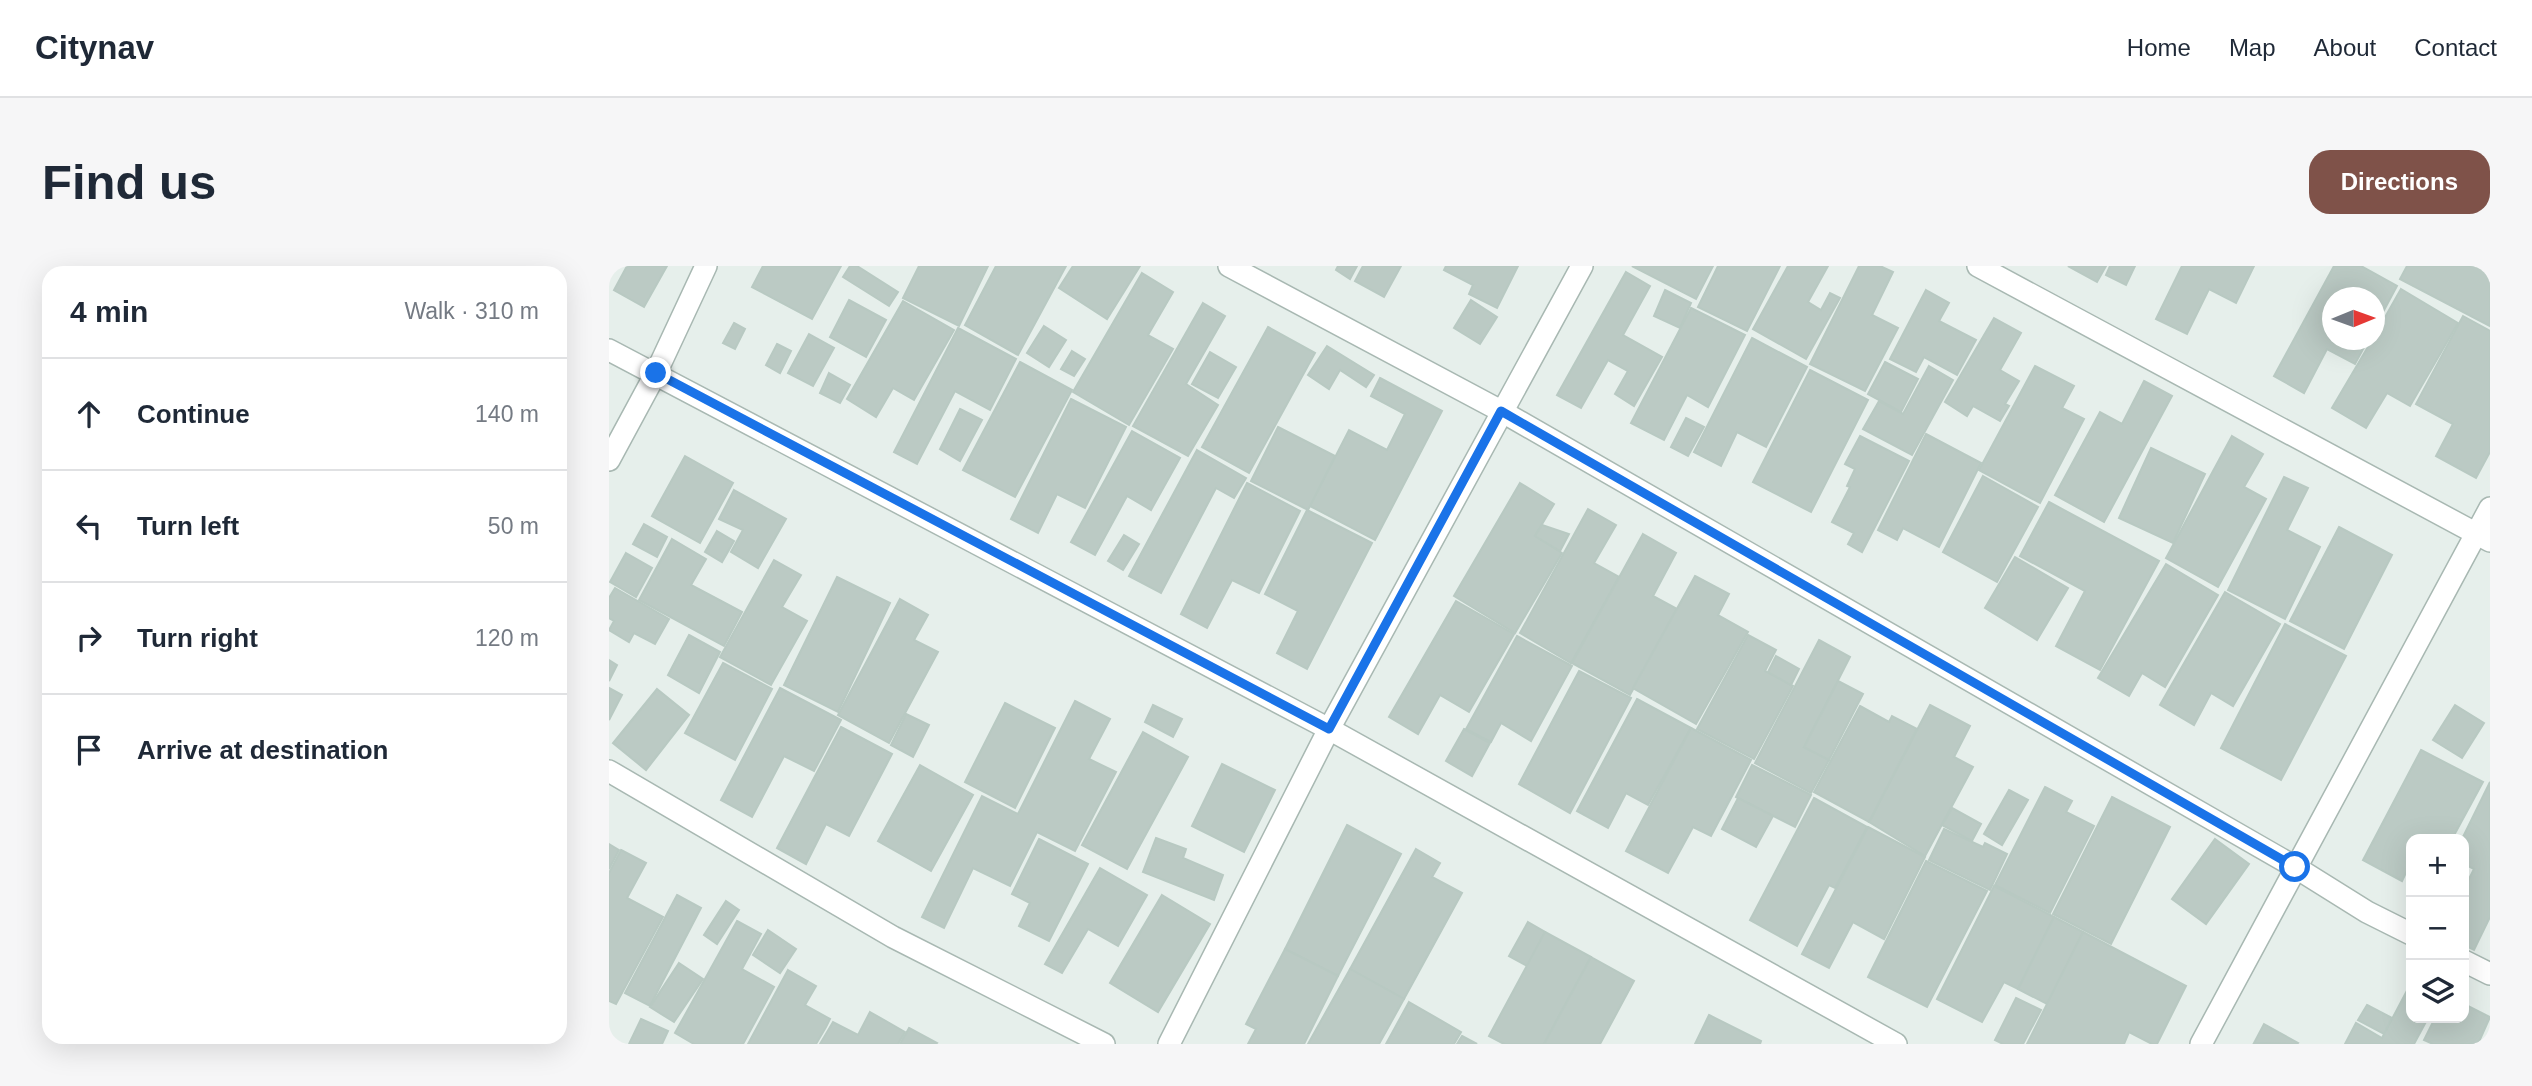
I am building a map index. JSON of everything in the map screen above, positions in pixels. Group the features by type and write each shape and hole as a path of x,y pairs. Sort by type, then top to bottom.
{"street":[{"path":"609,460 656,373 706,266"},
{"path":"1229,266 1501,411 2295,867 2367,912 2406,932"},
{"path":"1169,1044 1329,729 1582,266"},
{"path":"1978,266 2483,537"},
{"path":"609,349 1329,729 1896,1044"},
{"path":"2201,1044 2295,867 2483,537 2490,508"},
{"path":"609,771 893,937 1104,1044"},
{"path":"2469,964 2490,974"}],"building":[{"path":"627,266 667,266 644,307 614,290"},
{"path":"763,266 841,266 812,319 752,287"},
{"path":"850,266 857,266 898,292 889,306 843,277"},
{"path":"919,266 988,266 959,326 903,298"},
{"path":"996,266 1066,266 1018,355 965,325"},
{"path":"1073,266 1140,266 1107,319 1059,288"},
{"path":"1338,266 1357,266 1350,279 1336,270"},
{"path":"1363,266 1401,266 1384,297 1355,281"},
{"path":"1446,266 1518,266 1497,308 1469,294 1473,285 1444,270"},
{"path":"1632,266 1713,266 1696,299"},
{"path":"1718,266 1780,266 1747,331 1698,307"},
{"path":"1788,266 1828,266 1808,302 1821,310 1830,293 1840,298 1806,359 1753,329"},
{"path":"1859,266 1880,266 1893,272 1872,315 1898,328 1865,391 1810,364"},
{"path":"2068,266 2106,266 2097,282"},
{"path":"2110,266 2135,266 2126,285 2106,275"},
{"path":"2182,266 2254,266 2236,303 2209,289 2187,334 2156,319"},
{"path":"2334,266 2361,266 2397,286 2385,308 2385,287 2323,287"},
{"path":"2407,266 2490,266 2490,326 2400,279"},
{"path":"1626,272 1650,286 1623,335 1662,357 1634,406 1615,394 1628,371 1608,360 1581,408 1557,395"},
{"path":"1142,273 1173,292 1148,335 1173,349 1129,425 1073,392"},
{"path":"2322,288 2322,350 2326,350 2304,393 2274,376"},
{"path":"2401,289 2458,323 2410,406 2387,393 2366,428 2332,408 2366,350 2385,350 2385,317"},
{"path":"1665,290 1691,303 1680,328 1654,316"},
{"path":"1926,290 1949,303 1939,321 1976,340 1957,375 1924,357 1916,372 1890,359"},
{"path":"849,300 886,320 866,357 830,337"},
{"path":"1471,300 1497,317 1480,344 1454,328"},
{"path":"903,301 954,330 914,400 893,388 876,417 847,399"},
{"path":"1203,303 1225,316 1186,384 1218,405 1188,456 1133,426"},
{"path":"1691,308 1745,335 1708,407 1687,395 1664,440 1631,423"},
{"path":"2463,316 2490,331 2490,452 2476,478 2436,456 2453,424 2416,404"},
{"path":"1994,318 2021,333 2000,370 2019,381 2005,404 2009,406 2000,421 1973,406 1967,416 1945,402"},
{"path":"734,323 745,329 735,349 723,343"},
{"path":"1044,326 1066,340 1049,367 1027,353"},
{"path":"1268,327 1315,353 1249,473 1202,447"},
{"path":"958,328 1016,359 990,410 955,391 917,464 894,452"},
{"path":"809,334 834,348 813,386 788,373"},
{"path":"1752,338 1807,367 1766,447 1737,432 1721,466 1694,452"},
{"path":"777,344 791,351 780,373 766,365"},
{"path":"1327,346 1374,375 1366,387 1340,370 1329,389 1308,375"},
{"path":"2329,350 2363,350 2355,364"},
{"path":"1072,351 1085,359 1074,376 1061,369"},
{"path":"1210,352 1236,367 1218,398 1192,384"},
{"path":"1020,362 1072,390 1015,497 963,470"},
{"path":"1885,362 1918,379 1901,412 1868,394"},
{"path":"1929,366 1953,380 1912,455 1863,429 1879,401 1903,414"},
{"path":"2035,366 2074,386 2062,408 2084,419 2040,503 1979,470"},
{"path":"1810,370 1868,400 1811,512 1753,482"},
{"path":"829,373 850,385 840,403 820,393"},
{"path":"1380,378 1442,411 1375,540 1310,506 1349,430 1387,450 1405,414 1371,396"},
{"path":"2144,381 2172,396 2104,522 2055,495 2100,412 2122,424"},
{"path":"1071,399 1126,427 1085,508 1057,494 1038,533 1011,519"},
{"path":"960,409 982,420 960,461 940,449"},
{"path":"1686,418 1704,427 1688,456 1671,447"},
{"path":"1278,427 1335,456 1308,510 1251,481"},
{"path":"1132,431 1180,458 1151,510 1127,496 1095,555 1071,542"},
{"path":"1926,434 1981,463 1939,547 1903,528 1897,540 1878,530"},
{"path":"1860,436 1909,461 1862,552 1848,544 1854,533 1832,522 1850,487 1847,486 1855,469 1845,464"},
{"path":"2232,436 2263,454 2244,487 2266,499 2218,587 2166,558"},
{"path":"2151,448 2205,474 2173,543 2119,518"},
{"path":"1197,450 1246,478 1234,498 1216,488 1161,593 1129,576"},
{"path":"685,456 733,483 700,543 652,516"},
{"path":"1983,476 2038,507 1997,582 1943,552"},
{"path":"2284,477 2308,488 2287,530 2320,547 2285,619 2228,590"},
{"path":"1247,483 1300,511 1259,593 1232,580 1207,628 1181,614"},
{"path":"1520,483 1554,504 1535,536 1562,553 1515,633 1454,596"},
{"path":"734,490 786,519 758,568 731,552 743,530 719,519"},
{"path":"2049,502 2159,561 2100,670 2056,646 2085,591 2020,556"},
{"path":"1588,509 1616,525 1594,563 1619,577 1571,663 1520,633"},
{"path":"1307,510 1372,543 1307,669 1277,653 1298,611 1265,594"},
{"path":"644,524 667,537 657,557 633,544"},
{"path":"1542,525 1569,534 1560,551 1535,536"},
{"path":"2339,527 2392,555 2344,649 2290,621"},
{"path":"717,531 734,541 722,562 705,552"},
{"path":"1643,534 1676,553 1653,596 1677,609 1630,695 1572,663"},
{"path":"1124,535 1139,544 1123,570 1108,561"},
{"path":"672,539 706,559 691,585 742,612 724,646 639,600"},
{"path":"626,553 652,568 636,597 610,582"},
{"path":"2015,557 2068,588 2037,640 1985,608"},
{"path":"774,560 801,575 782,607 807,621 771,685 720,657"},
{"path":"2166,564 2218,595 2165,687 2142,673 2129,696 2098,678"},
{"path":"1695,576 1729,594 1718,615 1748,632 1696,724 1633,688"},
{"path":"837,577 890,603 838,712 784,685"},
{"path":"615,588 669,619 655,644 634,633 629,642 609,630 614,621 609,618 609,598"},
{"path":"2225,592 2280,624 2233,706 2211,693 2194,725 2160,705"},
{"path":"900,599 928,615 914,640 938,652 889,743 838,715"},
{"path":"1456,601 1514,634 1469,712 1440,695 1418,734 1389,717"},
{"path":"2285,624 2346,656 2281,780 2221,748"},
{"path":"689,635 720,652 699,693 668,675"},
{"path":"1748,635 1776,650 1765,671 1793,686 1754,759 1697,729"},
{"path":"1517,636 1572,666 1531,741 1501,723 1491,742 1466,729"},
{"path":"1819,640 1850,657 1804,747 1829,760 1811,793 1755,763"},
{"path":"1776,656 1799,669 1791,685 1768,672"},
{"path":"609,660 617,665 609,681"},
{"path":"723,663 772,689 735,760 685,733"},
{"path":"1579,671 1631,698 1570,813 1519,784"},
{"path":"1838,681 1863,694 1829,760 1804,747"},
{"path":"609,688 622,695 609,720"},
{"path":"780,688 841,720 814,771 784,756 752,817 721,800"},
{"path":"657,689 689,715 646,770 613,743"},
{"path":"1637,699 1691,728 1648,805 1626,793 1608,828 1577,811"},
{"path":"1075,701 1110,719 1089,759 1116,772 1075,851 1037,832 1010,886 973,868 944,928 922,917 982,796 1018,814"},
{"path":"1005,703 1055,728 1015,808 965,782"},
{"path":"1153,705 1182,719 1173,737 1145,722"},
{"path":"1930,705 1970,726 1954,757 1973,767 1925,856 1869,822"},
{"path":"2455,705 2484,723 2462,758 2433,740"},
{"path":"1860,706 1889,722 1892,716 1917,729 1869,822 1814,792"},
{"path":"906,714 929,725 913,757 891,745"},
{"path":"841,727 892,754 849,836 826,824 806,864 777,848"},
{"path":"1691,728 1751,760 1711,836 1693,827 1668,873 1626,851"},
{"path":"1464,729 1490,743 1472,776 1446,761"},
{"path":"1143,732 1188,757 1127,869 1082,845"},
{"path":"2421,750 2483,782 2455,834 2406,834 2406,873 2402,881 2363,860"},
{"path":"1222,764 1275,790 1244,852 1192,826"},
{"path":"920,765 973,795 931,871 878,841"},
{"path":"1752,765 1811,795 1795,827 1736,797"},
{"path":"2490,782 2490,917 2474,950 2469,948 2469,879 2474,869 2469,866 2469,834 2464,834"},
{"path":"2045,787 2072,801 2066,812 2094,826 2050,913 1995,885"},
{"path":"2009,790 2028,800 2002,845 1984,834"},
{"path":"2112,797 2170,827 2111,944 2053,914"},
{"path":"1738,798 1773,816 1756,847 1722,829"},
{"path":"1814,798 1867,827 1835,888 1829,885 1797,946 1750,920"},
{"path":"1952,808 1981,824 1972,841 1942,825"},
{"path":"1347,825 1401,854 1338,976 1285,949"},
{"path":"1868,827 1925,857 1884,939 1853,922 1829,968 1802,954"},
{"path":"1944,829 1983,847 1985,843 2007,854 1990,890 1929,860"},
{"path":"1156,838 1186,849 1183,858 1223,875 1214,900 1143,872"},
{"path":"1039,839 1088,864 1049,941 1019,926 1030,903 1012,894"},
{"path":"2215,839 2249,864 2206,924 2172,899"},
{"path":"609,844 619,850 609,869"},
{"path":"1416,849 1440,863 1432,877 1462,893 1404,999 1350,969"},
{"path":"621,850 646,863 627,898 663,917 616,1004 609,1001 609,873"},
{"path":"1926,861 1987,891 1927,1007 1868,977"},
{"path":"1100,868 1147,895 1118,946 1088,929 1062,973 1045,964"},
{"path":"1994,886 2054,917 2018,989 2004,982 1982,1022 1937,999"},
{"path":"677,895 701,908 650,1006 625,993"},
{"path":"1162,895 1210,924 1158,1012 1110,983"},
{"path":"726,901 739,910 717,944 704,935"},
{"path":"2054,917 2083,932 2047,1004 2018,989"},
{"path":"737,921 761,934 742,969 774,987 743,1044 694,1044 675,1033"},
{"path":"1528,922 1545,932 1527,966 1509,956"},
{"path":"768,930 796,949 780,973 753,955"},
{"path":"1545,932 1591,957 1544,1044 1504,1044 1489,1036"},
{"path":"2083,932 2186,986 2157,1044 2129,1032 2124,1044 2027,1044"},
{"path":"1285,949 1338,976 1304,1044 1248,1044 1256,1029 1246,1024"},
{"path":"1591,957 1634,981 1600,1044 1544,1044"},
{"path":"679,963 703,979 674,1022 650,1007"},
{"path":"1350,969 1404,999 1379,1044 1308,1044"},
{"path":"788,970 816,986 805,1005 830,1019 826,1027 816,1044 748,1044"},
{"path":"2406,992 2406,1023 2425,1023 2414,1044 2345,1044 2356,1023 2382,1038"},
{"path":"2016,998 2041,1010 2023,1044 2003,1044 1995,1040"},
{"path":"1409,1002 1461,1032 1454,1044 1386,1044"},
{"path":"2367,1005 2392,1018 2384,1034 2358,1020"},
{"path":"2469,1006 2490,1017 2478,1044 2433,1044 2424,1040 2432,1023 2469,1023"},
{"path":"870,1012 905,1032 898,1044 820,1044 833,1022 858,1035"},
{"path":"1709,1015 1761,1041 1760,1044 1695,1044"},
{"path":"641,1019 668,1031 662,1044 629,1044"},
{"path":"2264,1024 2298,1043 2254,1043"},
{"path":"909,1028 937,1043 900,1044"},
{"path":"1462,1036 1477,1044 1457,1044"}],"route":[{"path":"656,373 1329,729 1501,411 2295,867"}]}
